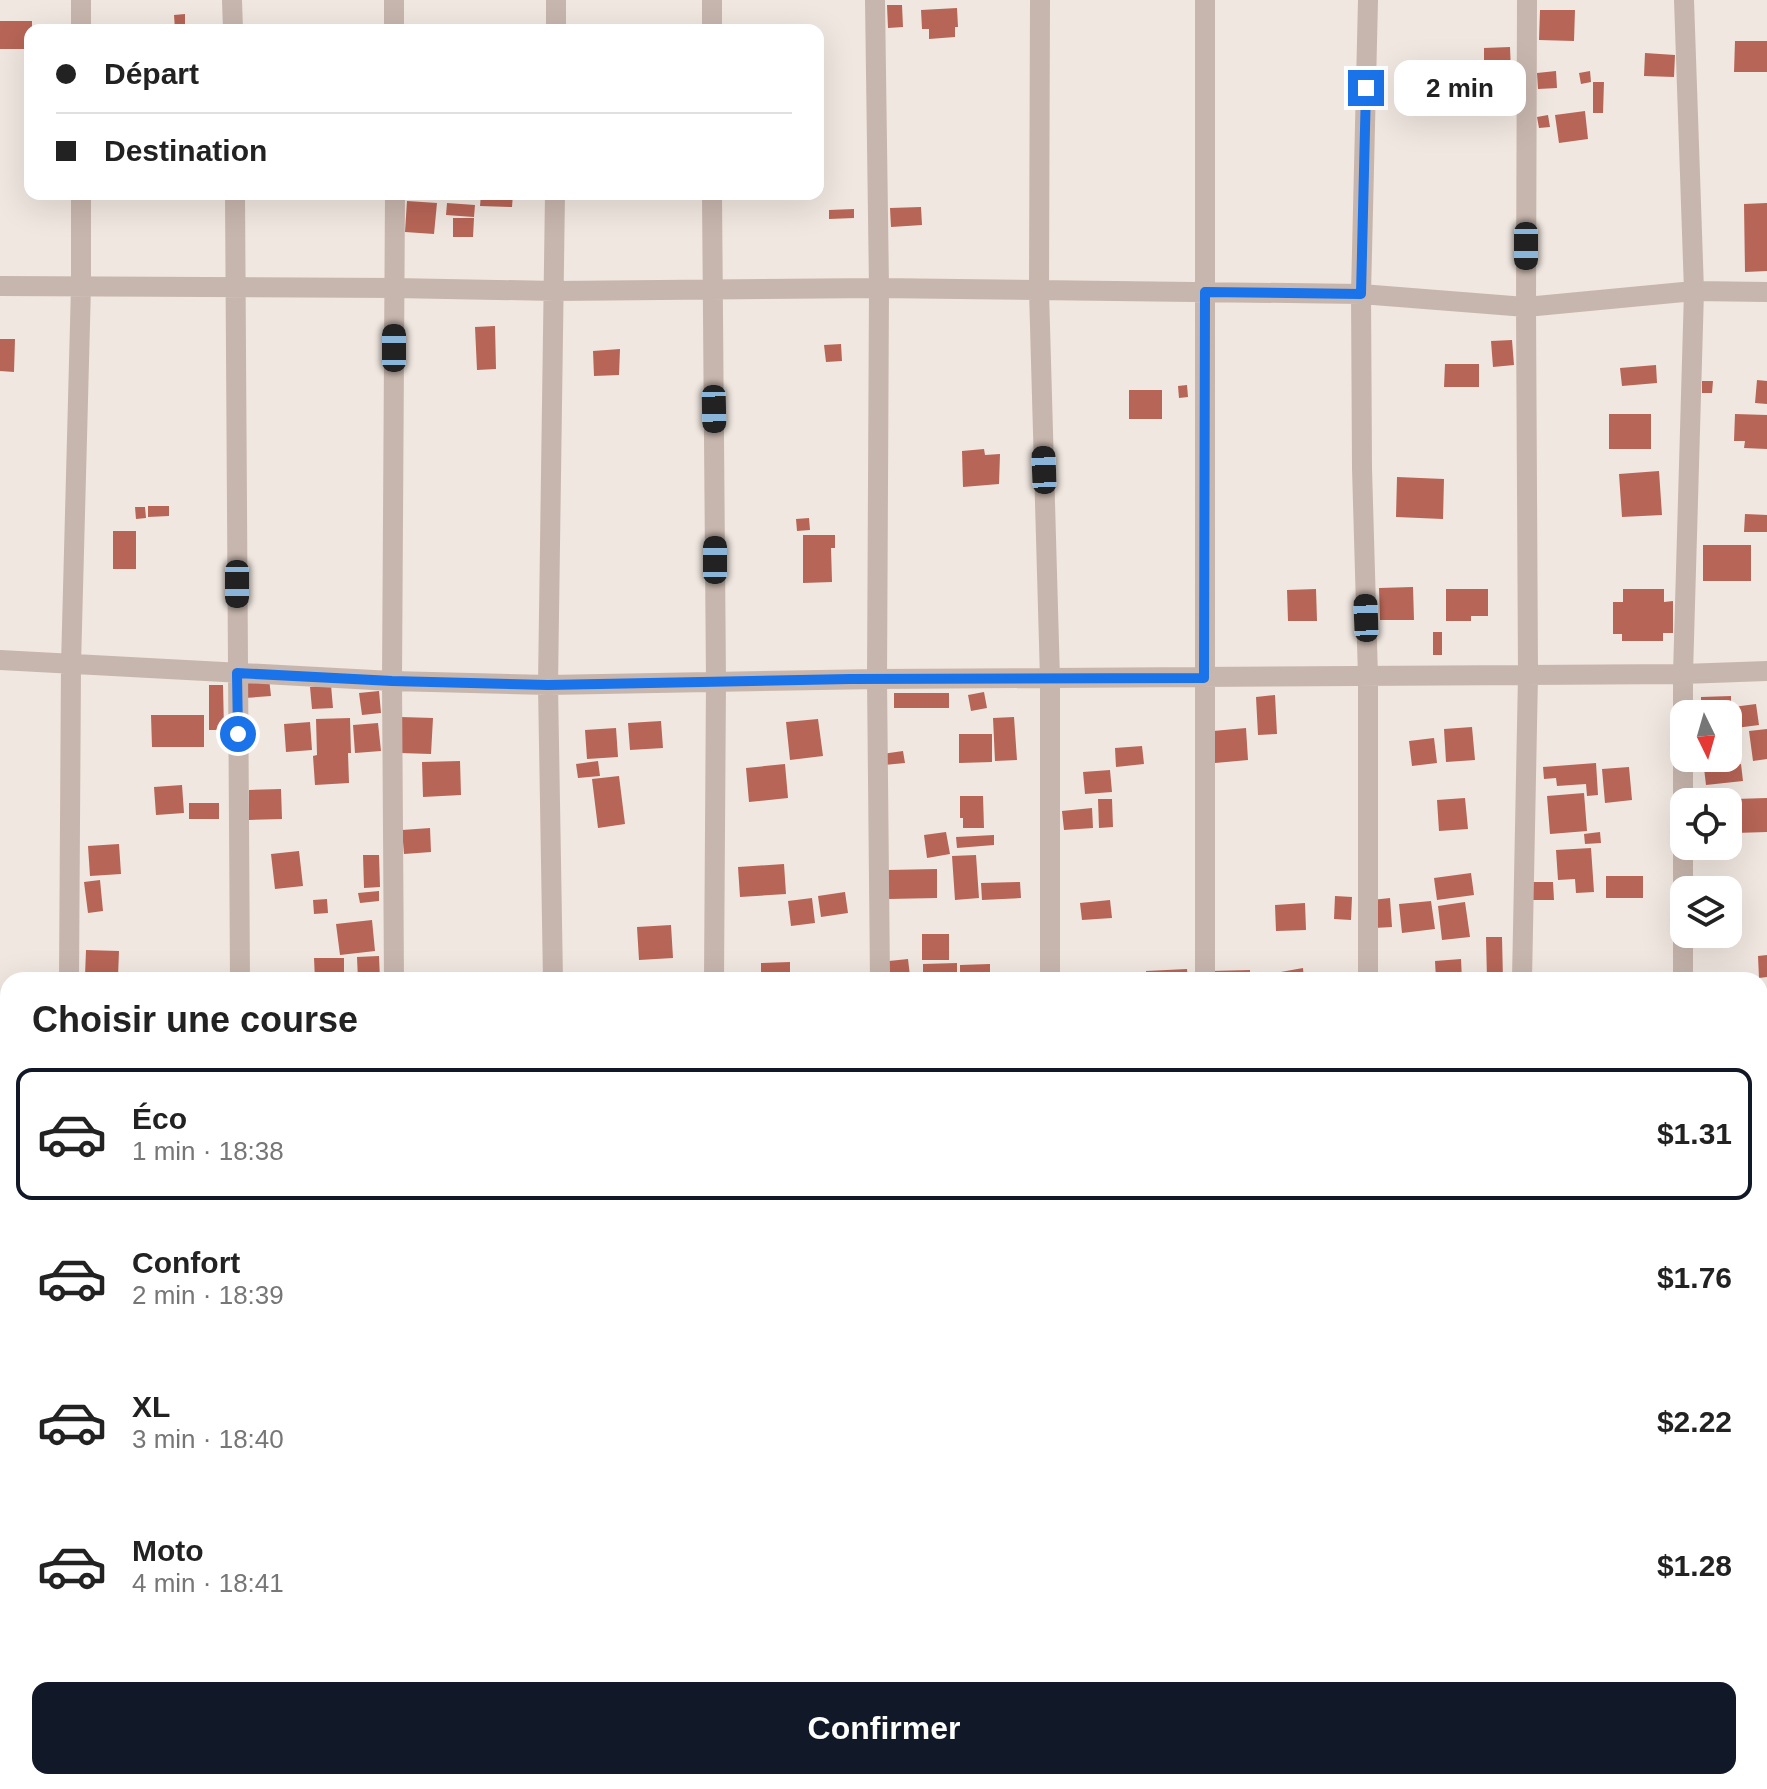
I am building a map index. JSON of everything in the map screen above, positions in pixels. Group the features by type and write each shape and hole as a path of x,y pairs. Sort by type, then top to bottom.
{"street":[{"path":"81,0 81,24"},
{"path":"232,0 233,24"},
{"path":"394,0 394,24"},
{"path":"556,0 556,24"},
{"path":"712,0 712,24"},
{"path":"875,0 879,288 877,679 880,972"},
{"path":"1040,0 1039,291 1050,679 1050,972"},
{"path":"1205,0 1205,972"},
{"path":"1368,0 1361,294 1368,677 1368,972"},
{"path":"1522,972 1528,675 1527,0"},
{"path":"1683,972 1683,674 1694,291 1684,0"},
{"path":"69,972 71,665 81,200"},
{"path":"235,200 240,972"},
{"path":"394,972 395,200"},
{"path":"553,972 548,685 555,200"},
{"path":"712,200 716,681 714,972"},
{"path":"0,286 555,291 879,288 1361,294 1526,307 1694,291 1767,292"},
{"path":"0,660 392,681 548,685 1767,671"}],"building":[{"path":"887,5 902,5 903,27 888,28"},
{"path":"957,8 955,37 929,39 929,29 922,29 921,10"},
{"path":"1540,10 1575,10 1574,41 1539,40"},
{"path":"185,14 185,24 175,24 174,15"},
{"path":"0,21 32,21 32,24 24,24 24,49 0,49"},
{"path":"1735,41 1767,41 1767,72 1734,72"},
{"path":"1510,47 1511,72 1484,73 1484,48"},
{"path":"1645,53 1675,55 1674,77 1644,76"},
{"path":"1445,63 1465,63 1465,73 1445,73"},
{"path":"1556,71 1557,88 1538,89 1537,73"},
{"path":"1590,71 1591,82 1581,84 1579,73"},
{"path":"1593,82 1604,82 1603,113 1593,113"},
{"path":"1585,111 1588,139 1559,143 1555,115"},
{"path":"1548,115 1550,127 1539,128 1537,117"},
{"path":"480,200 513,200 512,207 480,206"},
{"path":"407,201 437,203 434,234 405,232"},
{"path":"447,203 475,205 474,217 446,215"},
{"path":"1767,203 1767,271 1745,272 1744,204"},
{"path":"921,207 922,225 891,227 890,208"},
{"path":"854,209 854,218 829,219 829,210"},
{"path":"453,218 474,218 473,237 453,237"},
{"path":"495,326 496,369 477,370 475,327"},
{"path":"0,339 15,339 14,372 0,371"},
{"path":"1512,340 1514,365 1493,367 1491,341"},
{"path":"841,344 842,361 826,362 824,345"},
{"path":"620,349 619,375 594,376 593,351"},
{"path":"1445,364 1479,364 1479,387 1444,387"},
{"path":"1656,365 1657,383 1622,386 1620,368"},
{"path":"1757,380 1767,381 1767,404 1755,403"},
{"path":"1702,381 1713,381 1712,393 1702,393"},
{"path":"1187,385 1188,397 1179,398 1178,386"},
{"path":"1129,390 1162,390 1162,419 1129,419"},
{"path":"1609,414 1651,414 1651,449 1609,449"},
{"path":"1735,414 1767,415 1767,449 1744,448 1745,441 1734,441"},
{"path":"984,449 985,455 1000,454 999,484 963,487 962,451"},
{"path":"1659,471 1662,515 1622,517 1619,474"},
{"path":"1397,477 1444,479 1443,519 1396,517"},
{"path":"148,506 169,506 169,516 148,517"},
{"path":"135,507 145,507 146,518 136,519"},
{"path":"1745,514 1767,515 1767,532 1744,532"},
{"path":"809,518 810,530 797,531 796,519"},
{"path":"113,531 136,531 136,569 113,569"},
{"path":"803,535 835,535 835,548 831,548 832,582 803,583"},
{"path":"1703,545 1751,545 1751,581 1703,581"},
{"path":"1413,587 1414,620 1380,620 1379,588"},
{"path":"1316,589 1317,621 1288,621 1287,590"},
{"path":"1446,589 1488,589 1488,616 1471,616 1471,621 1446,621"},
{"path":"1623,589 1664,589 1664,602 1673,601 1673,633 1663,633 1663,641 1622,641 1622,634 1613,634 1613,602 1623,602"},
{"path":"1433,632 1442,632 1442,655 1433,655"},
{"path":"269,678 271,696 245,698 243,681"},
{"path":"209,685 223,685 224,730 209,730"},
{"path":"331,685 333,708 312,709 310,687"},
{"path":"379,691 381,713 362,715 359,693"},
{"path":"984,692 987,708 971,711 968,695"},
{"path":"894,693 949,693 949,708 894,708"},
{"path":"1275,695 1277,734 1258,735 1256,697"},
{"path":"1731,696 1731,700 1701,700 1701,697"},
{"path":"1756,704 1759,725 1742,727 1742,706"},
{"path":"151,715 204,715 204,747 152,747"},
{"path":"401,717 433,718 431,754 400,753"},
{"path":"1014,717 1017,760 995,761 993,718"},
{"path":"350,718 349,783 315,785 313,756 317,755 316,719"},
{"path":"818,719 823,756 790,760 786,722"},
{"path":"661,721 663,748 630,750 628,723"},
{"path":"310,722 312,750 286,752 284,724"},
{"path":"378,723 381,751 355,753 353,725"},
{"path":"1472,727 1475,760 1446,762 1444,729"},
{"path":"616,728 618,757 587,759 585,730"},
{"path":"1246,728 1248,760 1215,763 1213,731"},
{"path":"1767,729 1767,759 1753,761 1749,731"},
{"path":"959,734 992,734 992,762 959,763"},
{"path":"1434,738 1437,763 1412,766 1409,741"},
{"path":"1142,746 1144,764 1116,767 1115,748"},
{"path":"903,751 905,763 884,765 882,754"},
{"path":"460,761 461,795 423,797 422,762"},
{"path":"598,761 600,776 578,778 576,764"},
{"path":"1596,763 1598,795 1587,796 1586,784 1557,786 1556,778 1544,779 1543,767"},
{"path":"785,764 788,798 749,802 746,768"},
{"path":"1629,767 1632,800 1605,803 1602,769"},
{"path":"1110,770 1112,792 1085,794 1083,772"},
{"path":"1704,772 1742,772 1743,781 1706,785"},
{"path":"619,776 625,824 598,828 592,779"},
{"path":"182,785 184,813 156,815 154,787"},
{"path":"281,789 282,819 249,820 249,790"},
{"path":"1584,793 1587,831 1550,834 1547,796"},
{"path":"960,796 983,796 984,828 963,828"},
{"path":"1465,798 1468,829 1439,831 1437,800"},
{"path":"1767,798 1767,832 1742,833 1742,799"},
{"path":"1098,799 1112,799 1113,827 1099,828"},
{"path":"189,803 219,803 219,819 189,819"},
{"path":"1092,808 1093,828 1064,830 1062,811"},
{"path":"430,828 431,852 404,854 402,830"},
{"path":"946,832 950,854 927,858 924,835"},
{"path":"1600,832 1601,843 1585,844 1584,834"},
{"path":"994,835 994,845 957,848 956,837"},
{"path":"119,844 121,874 90,876 88,846"},
{"path":"1591,848 1594,892 1576,893 1575,879 1558,880 1556,850"},
{"path":"299,851 303,886 275,889 271,854"},
{"path":"363,855 379,855 380,887 364,888"},
{"path":"976,855 979,898 955,900 952,856"},
{"path":"784,864 786,894 740,897 738,867"},
{"path":"937,869 937,898 888,899 887,870"},
{"path":"1471,873 1474,895 1437,900 1434,878"},
{"path":"1606,876 1643,876 1643,898 1606,898"},
{"path":"100,880 103,911 88,913 84,882"},
{"path":"1020,882 1021,898 982,900 981,883"},
{"path":"1533,882 1553,882 1554,900 1533,900"},
{"path":"379,891 379,901 360,903 358,893"},
{"path":"845,892 848,913 821,917 818,896"},
{"path":"1335,896 1352,897 1351,920 1334,919"},
{"path":"812,898 815,923 791,926 788,901"},
{"path":"1390,898 1392,927 1374,928 1372,900"},
{"path":"327,899 328,913 314,914 313,900"},
{"path":"1110,900 1112,918 1082,920 1080,903"},
{"path":"1431,901 1435,929 1402,933 1399,904"},
{"path":"1465,902 1470,937 1442,940 1438,906"},
{"path":"1305,903 1306,930 1276,931 1275,905"},
{"path":"372,920 375,951 340,955 336,924"},
{"path":"671,925 673,958 639,960 637,927"},
{"path":"922,934 949,934 949,960 922,960"},
{"path":"1486,937 1502,937 1503,972 1487,972"},
{"path":"86,950 119,951 118,972 85,972"},
{"path":"1767,955 1767,972 1759,972 1758,956"},
{"path":"379,956 380,972 358,972 357,957"},
{"path":"314,958 344,958 344,972 315,972"},
{"path":"908,959 910,972 890,972 889,961"},
{"path":"1461,959 1462,972 1436,972 1435,961"},
{"path":"790,962 790,972 761,972 761,963"},
{"path":"957,963 957,972 923,972 923,964"},
{"path":"990,964 990,972 960,972 960,965"},
{"path":"1303,968 1303,972 1281,972"},
{"path":"1187,969 1187,972 1146,972"},
{"path":"1250,970 1250,972 1210,972"}],"route":[{"path":"238,734 237,673 548,685 850,679 1204,678 1205,292 1361,294 1366,88"}]}
